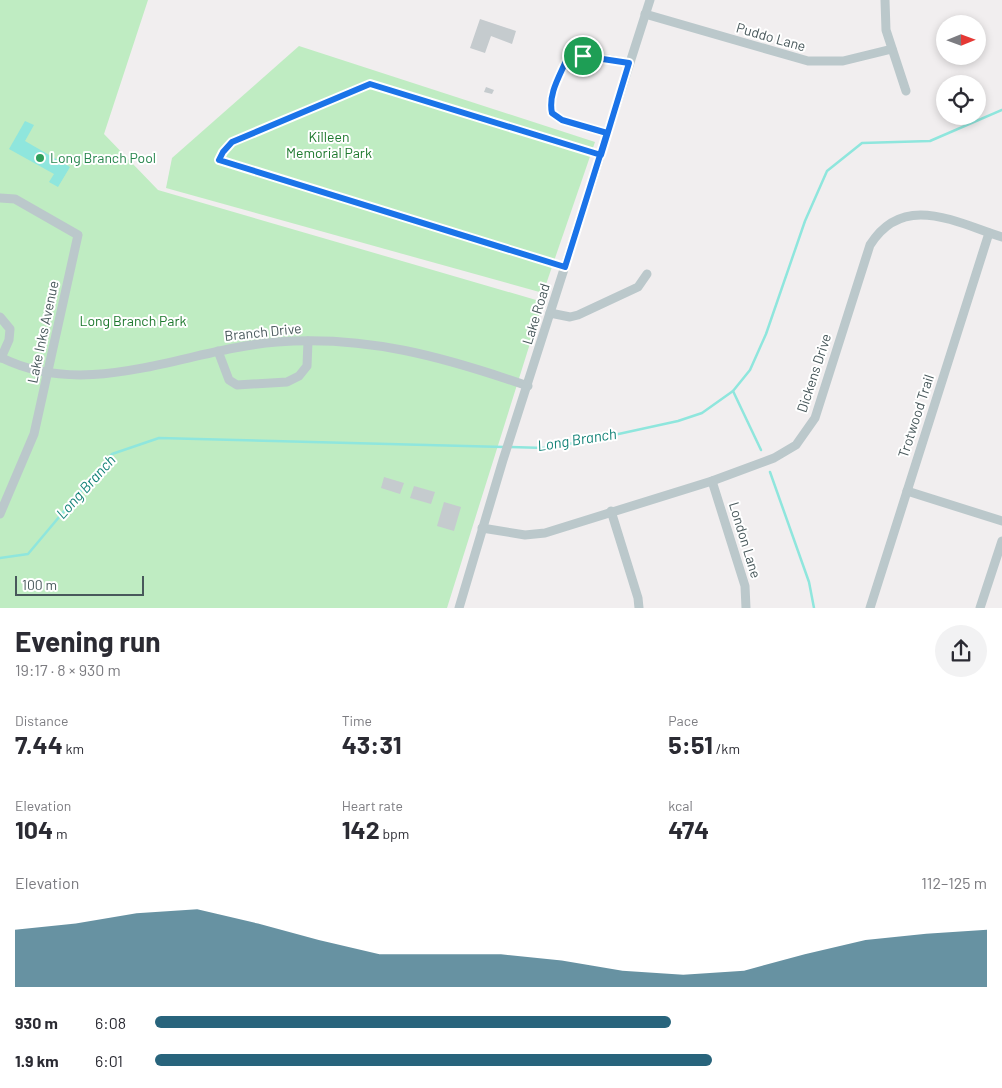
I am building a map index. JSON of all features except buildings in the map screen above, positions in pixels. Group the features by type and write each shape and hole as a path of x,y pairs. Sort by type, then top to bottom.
{"street":[{"name":"Lake Road","path":"459,608 503,460 650,0"},
{"path":"885,0 884,20 906,91"},
{"name":"Puddo Lane","path":"645,14 808,62 843,61 892,50"},
{"path":"607,133 562,120 552,113 550,104 554,88 566,61 573,58 583,56 629,63"},
{"path":"565,267 219,160 232,142 370,84 601,155"},
{"name":"Lake Inks Avenue","path":"0,198 15,199 78,235 34,434 0,514"},
{"name":"Dickens Drive","path":"482,528 525,535 545,533 712,481 787,452 807,432 815,418 870,245 886,226 898,218 934,215 1002,236"},
{"name":"Trotwood Trail","path":"870,608 989,233"},
{"path":"550,314 570,317 578,314 638,287 647,274"},
{"path":"0,317 10,329 9,340 1,357"},
{"path":"218,351 229,380 237,385 287,382 299,376 308,366 308,341"},
{"name":"Branch Drive","path":"1,357 48,373 80,376 101,375 254,344 308,341 357,342 406,349 452,361 528,386"},
{"name":"London Lane","path":"712,481 745,586 746,608"},
{"path":"907,491 1002,521"},
{"path":"611,512 638,598 639,608"},
{"path":"980,608 1002,541"}],"green space":[{"name":"Long Branch Park","path":"0,0 148,0 104,134 158,190 543,302 447,608 0,608"},
{"name":"Killeen Memorial Park","path":"299,46 595,142 543,293 166,188 172,158"}],"water":[{"name":"Long Branch Pool","path":"25,121 34,125 25,141 70,167 58,187 49,182 54,174 9,149"}],"waterway":[{"name":"Long Branch","path":"510,447 545,448 591,440 678,421 702,413 733,391 750,370 766,334 805,221 827,171 862,143 930,141 1002,110"},
{"path":"733,391 761,450"},
{"name":"Long Branch","path":"0,558 28,554 112,454 159,438 504,447"},
{"path":"770,472 809,582 814,608"}],"place":[{"name":"Long Branch Pool","path":"40,158"}],"route":[{"path":"583,56 566,61 554,88 550,104 552,113 562,120 607,133 601,155 565,267 219,160 227,146 232,142 359,86 370,84 601,155 629,63 583,56"}]}
